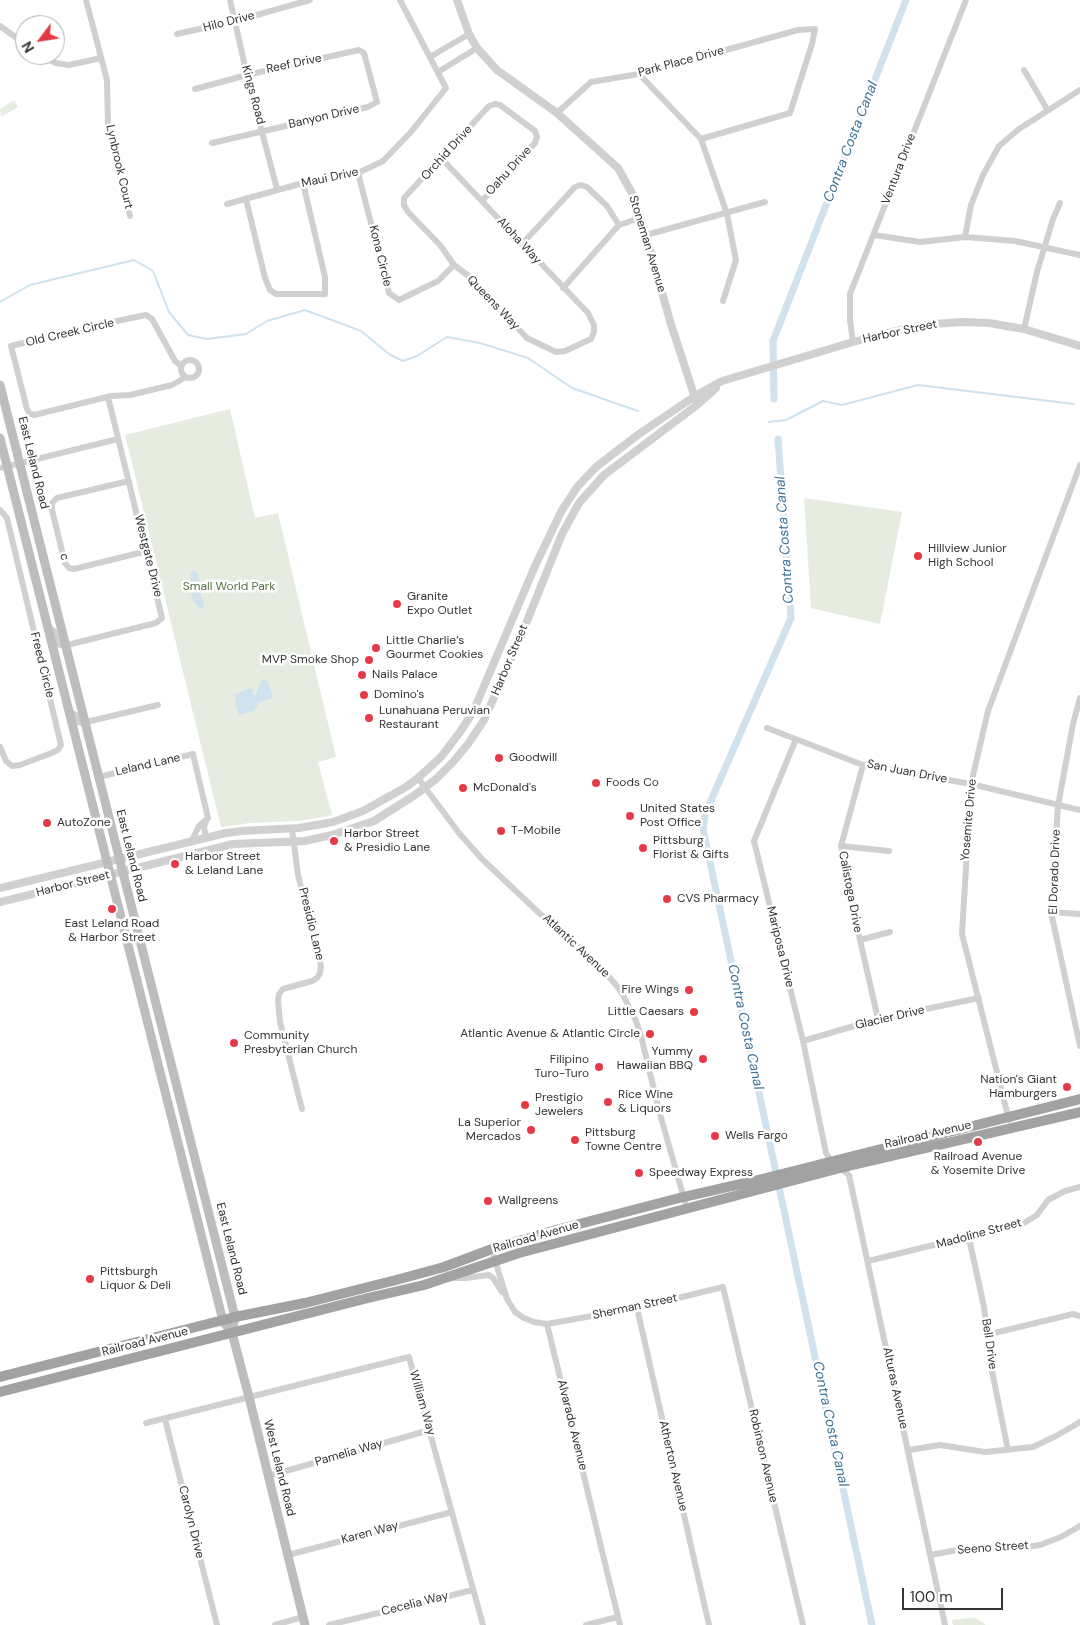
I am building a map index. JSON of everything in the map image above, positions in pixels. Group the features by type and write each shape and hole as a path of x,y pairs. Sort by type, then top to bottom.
{"highway":[{"name":"Railroad Avenue","path":"0,1377 235,1317 305,1303 410,1276 444,1267 492,1249 564,1228 1080,1099"},
{"name":"Railroad Avenue","path":"0,1392 424,1285 519,1253 840,1168 1080,1112"}],"main road":[{"name":"East Leland Road","path":"0,385 235,1317 232,1333"},
{"name":"East Leland Road","path":"0,438 4,467 49,628 106,861 223,1320"},
{"name":"West Leland Road","path":"223,1320 232,1333 304,1621"}],"street":[{"name":"Lynbrook Court","path":"86,0 108,87 108,127 130,216"},
{"name":"Kings Road","path":"230,0 247,75 277,189"},
{"name":"Hilo Drive","path":"177,34 235,21 310,0"},
{"path":"400,0 438,72 477,48"},
{"name":"Stoneman Avenue","path":"457,0 469,34 477,48 497,70 557,113 618,168 633,196 697,405"},
{"name":"Ventura Drive","path":"853,342 850,320 850,294 966,0"},
{"path":"0,26 15,37"},
{"name":"Park Place Drive","path":"557,113 591,82 639,74 798,30 815,29 790,113 701,139"},
{"path":"430,57 469,34"},
{"name":"Reef Drive","path":"195,89 247,75 359,50 364,53 376,102"},
{"path":"65,64 101,58"},
{"path":"1024,70 1048,109"},
{"name":"Maui Drive","path":"227,204 277,189 358,173 384,162 446,88 438,72"},
{"path":"639,74 701,139 727,214 736,260 723,301"},
{"path":"965,237 971,205 983,175 999,146 1018,128 1080,90"},
{"name":"Banyon Drive","path":"212,143 368,107 376,102"},
{"name":"Orchid Drive","path":"404,205 404,198 489,106 495,104"},
{"name":"Oahu Drive","path":"482,201 535,143 537,137 535,131 500,105 495,104"},
{"name":"Aloha Way","path":"442,159 588,313 594,325"},
{"name":"Kona Circle","path":"358,173 389,293 399,300 438,281 454,265"},
{"path":"246,199 265,278 270,290 276,294 325,294 325,277 303,183"},
{"path":"522,244 575,187 581,185 587,187 607,206 619,225"},
{"path":"646,235 765,202"},
{"path":"1024,329 1037,272 1053,219 1060,203"},
{"name":"Queens Way","path":"404,205 408,212 440,245 454,265 470,277 526,338 543,348 556,352 565,351 584,344 590,339 594,332 594,325"},
{"path":"563,288 619,225 640,218"},
{"path":"874,234 920,242 965,237 1015,241 1080,255"},
{"name":"Old Creek Circle","path":"181,366 175,361 152,319 146,315 11,346 27,409 30,414 108,397 130,396 172,385 186,377"},
{"name":"Harbor Street","path":"0,888 106,861 242,830 292,828 322,824 354,815 388,798 418,778 441,757 455,740 481,697 535,566 568,499 596,467 638,434 695,396 722,381 853,342 907,328 933,324 989,323 1024,329 1080,346"},
{"path":"190,360 195,362 198,372 194,376 186,377 182,372 181,366 190,360"},
{"name":"Harbor Street","path":"0,902 233,844 293,842 330,836 367,824 404,804 447,768 468,744 484,720 562,534 579,503 604,476 697,405 722,381"},
{"name":"Westgate Drive","path":"66,645 162,620 147,551 108,397"},
{"path":"4,467 118,439"},
{"name":"Yosemite Drive","path":"1011,1128 962,934 970,784 988,712 1080,465"},
{"name":"c","path":"129,480 57,498 52,503 52,510 68,568 74,569 147,551"},
{"name":"Freed Circle","path":"0,510 7,518 61,745 58,750 49,754 12,766 6,761 0,746"},
{"path":"49,628 54,631 58,644 66,645"},
{"path":"481,697 492,702"},
{"name":"El Dorado Drive","path":"1080,698 1077,725 1058,806 1051,912 1080,1046"},
{"path":"69,711 76,716 79,722 85,723 158,705"},
{"name":"San Juan Drive","path":"767,728 863,765 970,784 1080,810"},
{"name":"Mariposa Drive","path":"796,739 754,840 803,1041 826,1153 831,1161"},
{"name":"Leland Lane","path":"99,777 193,754 208,818 204,827 206,838"},
{"name":"Calistoga Drive","path":"863,765 841,846 878,1019"},
{"name":"Atlantic Avenue","path":"418,778 482,859 537,911 599,965 623,995 633,1014 641,1036 660,1114 687,1209"},
{"path":"191,842 199,826 208,818"},
{"name":"Presidio Lane","path":"292,828 298,874 321,966 317,978 283,989 278,1001 280,1022 302,1109"},
{"path":"841,846 890,851"},
{"path":"1051,912 1080,914"},
{"path":"860,940 890,932"},
{"name":"Glacier Drive","path":"803,1041 878,1019 979,998"},
{"name":"Alturas Avenue","path":"831,1161 849,1175 945,1625"},
{"name":"Madoline Street","path":"868,1262 1024,1223 1037,1215 1048,1200 1065,1191 1080,1187"},
{"name":"Bell Drive","path":"968,1238 984,1307 986,1335 1008,1450"},
{"path":"492,1249 507,1299"},
{"path":"448,1278 490,1275 515,1312 534,1322 547,1324"},
{"name":"Sherman Street","path":"547,1324 637,1308 723,1287"},
{"name":"Robinson Avenue","path":"723,1287 803,1625"},
{"name":"Atherton Avenue","path":"637,1308 709,1625"},
{"path":"986,1335 1073,1314 1080,1316"},
{"name":"Alvarado Avenue","path":"547,1324 620,1625"},
{"name":"William Way","path":"146,1424 409,1356 483,1625"},
{"name":"Carolyn Drive","path":"165,1419 217,1625"},
{"path":"909,1450 940,1445 985,1452 1033,1447 1080,1422"},
{"name":"Pamelia Way","path":"268,1476 430,1430"},
{"name":"Karen Way","path":"288,1554 452,1512"},
{"name":"Seeno Street","path":"931,1555 967,1548 1018,1548 1040,1545 1061,1537 1080,1526"},
{"name":"Cecelia Way","path":"329,1625 473,1590"},
{"path":"586,1625 618,1617"},
{"path":"275,1625 304,1621"}],"green space":[{"path":"14,100 18,107 1,117 0,109"},
{"name":"Small World Park","path":"230,409 255,518 278,513 336,757 318,762 332,815 297,821 250,823 221,827 125,435"},
{"path":"804,498 902,512 880,624 811,608"},
{"path":"977,1619 986,1625 953,1625 952,1620"}],"water":[{"path":"194,570 198,574 199,590 204,604 201,609 193,600 189,587 191,573"},
{"path":"261,680 269,683 273,698 261,701 253,711 239,715 235,701 236,694 250,688 254,695 256,695"}],"waterway":[{"name":"Contra Costa Canal","path":"774,399 773,341 906,0"},
{"path":"0,302 30,285 134,260 153,271 169,312 188,335 207,339 246,334 267,321 305,310 361,331 389,354 403,361 417,356 447,337 480,343 528,358 572,388 638,411"},
{"path":"769,422 786,420 823,401 842,405 918,385 1074,404"},
{"name":"Contra Costa Canal","path":"778,439 791,618 705,814 703,829 872,1625"}],"place":[{"name":"Hillview Junior High School","path":"918,556"},
{"name":"Granite Expo Outlet","path":"397,604"},
{"name":"Little Charlie’s Gourmet Cookies","path":"376,648"},
{"name":"MVP Smoke Shop","path":"369,660"},
{"name":"Nails Palace","path":"362,675"},
{"name":"Domino's","path":"364,695"},
{"name":"Lunahuana Peruvian Restaurant","path":"369,718"},
{"name":"Goodwill","path":"499,758"},
{"name":"Foods Co","path":"596,783"},
{"name":"McDonald's","path":"463,788"},
{"name":"United States Post Office","path":"630,816"},
{"name":"AutoZone","path":"47,823"},
{"name":"T-Mobile","path":"501,831"},
{"name":"Harbor Street & Presidio Lane","path":"334,841"},
{"name":"Pittsburg Florist & Gifts","path":"643,848"},
{"name":"Harbor Street & Leland Lane","path":"175,864"},
{"name":"CVS Pharmacy","path":"667,899"},
{"name":"East Leland Road & Harbor Street","path":"112,909"},
{"name":"Fire Wings","path":"689,990"},
{"name":"Little Caesars","path":"694,1012"},
{"name":"Atlantic Avenue & Atlantic Circle","path":"650,1034"},
{"name":"Community Presbyterian Church","path":"234,1043"},
{"name":"Yummy Hawaiian BBQ","path":"703,1059"},
{"name":"Filipino Turo-Turo","path":"599,1067"},
{"name":"Nation's Giant Hamburgers","path":"1067,1087"},
{"name":"Rice Wine & Liquors","path":"608,1102"},
{"name":"Prestigio Jewelers","path":"525,1105"},
{"name":"La Superior Mercados","path":"531,1130"},
{"name":"Wells Fargo","path":"715,1136"},
{"name":"Pittsburg Towne Centre","path":"575,1140"},
{"name":"Railroad Avenue & Yosemite Drive","path":"978,1142"},
{"name":"Speedway Express","path":"639,1173"},
{"name":"Wallgreens","path":"488,1201"},
{"name":"Pittsburgh Liquor & Deli","path":"90,1279"}]}
